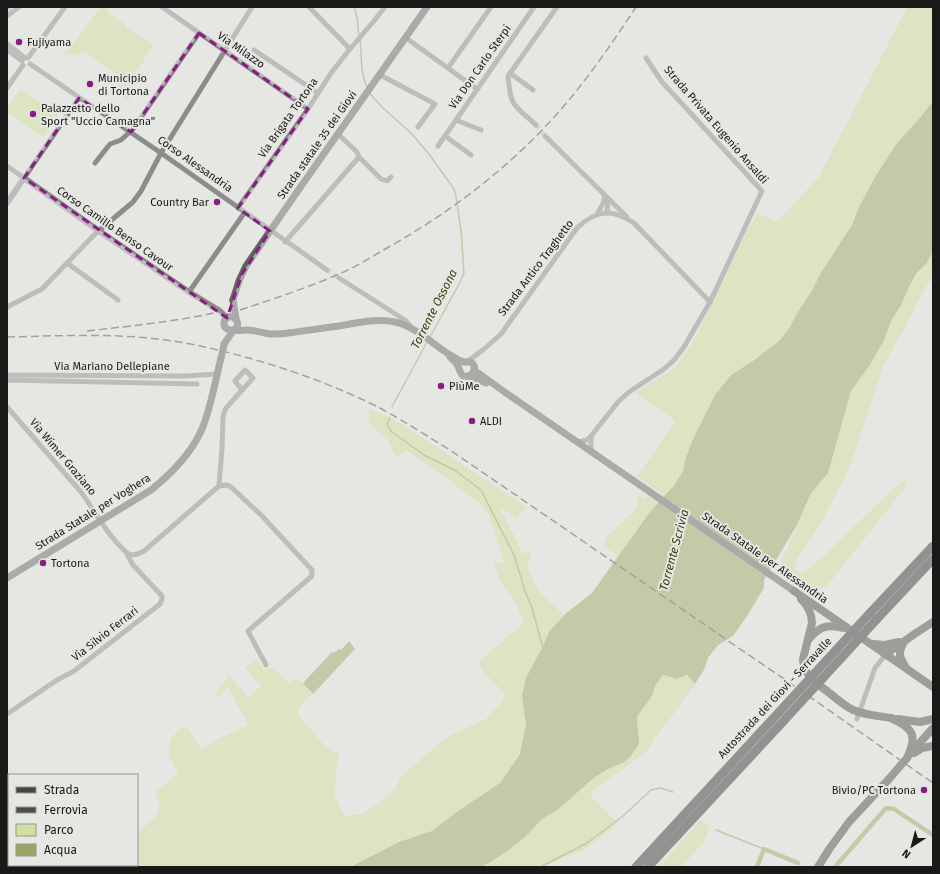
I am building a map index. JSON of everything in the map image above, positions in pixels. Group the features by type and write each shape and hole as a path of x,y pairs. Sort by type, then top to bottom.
{"highway":[{"name":"Autostrada dei Giovi - Serravalle","path":"636,867 774,724 873,617 933,546"},
{"name":"Autostrada dei Giovi - Serravalle","path":"873,617 933,559"},
{"name":"Autostrada dei Giovi - Serravalle","path":"648,867 774,724"}],"main road":[{"name":"Strada statale 35 dei Giovi","path":"226,321 239,281 246,266 428,7"},
{"name":"Strada statale 35 dei Giovi","path":"233,300 236,321"},
{"path":"232,317 236,321 237,326 234,330 229,330 226,321 232,317"},
{"name":"Strada Statale per Voghera","path":"7,578 151,490 170,473 188,452 202,429 209,407 224,345 226,321"},
{"name":"Strada Statale per Alessandria","path":"236,321 252,330"},
{"name":"Strada Statale per Alessandria","path":"234,330 252,330 271,334 289,333 366,321 386,321 403,324 412,328 448,353 471,363 473,371 482,381 506,393 933,687"},
{"name":"Strada Statale per Voghera","path":"224,345 234,330"},
{"name":"Strada Statale per Alessandria","path":"448,353 463,376 473,371"},
{"path":"459,368 466,362"},
{"path":"794,591 806,603 811,612 812,623 803,659 804,667 815,682 852,710 869,715 920,722 933,719"},
{"path":"886,654 933,622"},
{"path":"808,640 816,631 823,627 833,626 850,630"},
{"path":"869,643 890,645 906,640"},
{"path":"906,640 900,649 900,656 907,670"},
{"path":"891,718 907,726 912,734 913,744 907,758"},
{"path":"818,867 849,822 933,728"},
{"path":"907,758 922,748 933,746"}],"street":[{"path":"7,16 20,7"},
{"path":"7,88 24,60 65,7"},
{"path":"7,307 42,289 95,234 133,202 141,191 161,152 252,7"},
{"path":"309,7 350,49"},
{"name":"Via Brigata Tortona","path":"238,208 308,109 331,73 385,7"},
{"path":"448,68 490,7"},
{"name":"Via Don Carlo Sterpi","path":"438,146 534,7"},
{"path":"536,125 516,107 513,102 510,93 508,76 557,7"},
{"name":"Via Milazzo","path":"165,8 308,109"},
{"path":"95,163 110,144 121,140 131,132 199,33"},
{"path":"406,38 477,89"},
{"path":"7,44 24,60"},
{"path":"7,50 24,60"},
{"path":"254,50 318,93"},
{"name":"Strada Privata Eugenio Ansaldi","path":"578,442 587,440 592,436 618,402 629,392 664,369 674,360 684,347 710,302 762,191 662,82 646,58"},
{"name":"Corso Alessandria","path":"24,60 26,66 30,64 161,152 285,242 327,270"},
{"path":"510,73 533,90"},
{"path":"380,75 435,104 418,127"},
{"path":"7,204 79,98"},
{"name":"Via Don Carlo Sterpi","path":"456,120 481,130"},
{"path":"338,134 357,152 359,157 381,179 387,182 391,177"},
{"path":"445,136 471,155"},
{"name":"Strada Antico Traghetto","path":"546,136 634,223 710,302"},
{"path":"285,242 359,157"},
{"name":"Corso Camillo Benso Cavour","path":"7,166 99,231 213,308 226,321"},
{"path":"604,193 608,201 607,213"},
{"path":"597,215 604,203 604,193"},
{"path":"189,292 245,212"},
{"name":"Strada Antico Traghetto","path":"473,371 478,356 500,334 574,231 584,221 592,216 613,213 634,223"},
{"path":"66,263 118,300"},
{"path":"339,278 405,320 412,328"},
{"path":"385,308 387,313 386,321"},
{"name":"Strada Antico Traghetto","path":"466,362 484,349"},
{"name":"Via Mariano Dellepiane","path":"7,375 185,376 217,374"},
{"path":"7,380 197,384"},
{"path":"218,486 222,448 223,418 226,408 242,390"},
{"name":"Via Wimer Graziano","path":"7,407 81,492 114,542 127,554"},
{"path":"591,451 592,436"},
{"path":"127,554 140,554 218,486 226,485 231,487 262,516 312,570 312,576 248,631 266,665"},
{"name":"Via Silvio Ferrari","path":"7,714 57,680 74,671 160,604 162,596 133,565 127,554"},
{"path":"857,719 875,668 886,654"}],"highlighted area":[{"path":"199,33 308,109 238,208 270,231 242,274 227,318 24,178 79,98 131,132"}],"green space":[{"path":"100,7 105,7 109,10 109,13 127,26 126,27 129,29 130,28 154,45 145,56 145,59 133,76 132,81 136,88 134,94 122,87 123,93 134,101 123,98 119,93 119,83 121,77 84,51 74,55 62,53 71,48"},
{"path":"907,7 933,7 933,101 897,143 875,177 860,205 852,225 822,271 790,327 780,340 753,361 731,375 715,395 694,437 685,460 683,471 674,487 664,496 637,476 676,421 635,393 676,367 690,347 748,229 758,213 777,222 818,178"},
{"name":"Palazzetto dello Sport \"Uccio Camagna\"","path":"20,89 58,115 43,137 7,112 7,108"},
{"path":"933,251 933,276 921,295 884,364 851,463 823,519 797,560 795,568 797,571 800,573 816,563 907,478 904,489 827,586 811,589 800,588 777,573 782,558 787,550 810,495 828,473 851,391 870,365 884,340 891,321 901,305 909,287 926,264"},
{"path":"367,408 387,416 403,425 527,507 517,518 500,507 523,554 532,551 527,565 538,590 564,615 549,632 522,696 526,724 520,754 500,783 458,811 432,831 399,842 354,865 354,867 7,867 7,850 8,866 138,866 138,832 153,819 158,812 159,803 155,793 178,774 169,752 169,743 171,738 177,731 186,726 202,750 218,739 248,725 228,687 218,697 215,694 229,675 248,697 261,686 245,668 257,659 265,670 274,667 290,684 296,678 303,683 312,694 296,712 323,744 339,754 336,769 335,796 344,816 362,814 382,801 396,787 401,777 423,757 449,736 486,719 501,703 505,694 484,673 478,663 524,622 513,598 501,583 493,563 504,562 489,516 479,503 406,450 396,458 386,439 369,425 370,415"},
{"path":"648,494 659,502 619,556 604,547 605,539 638,507 638,495 645,499"},
{"path":"663,675 677,679 687,675 695,684 655,737 648,750 596,788 590,795 618,824 582,851 562,858 545,867 482,867 514,846 541,820 555,812 595,777 630,757 638,746 638,715 652,696 655,686"},
{"path":"701,820 710,828 703,843 681,867 658,867"}],"water":[{"name":"Torrente Scrivia","path":"933,101 933,251 926,264 916,274 901,305 891,321 884,340 870,365 851,391 828,473 810,495 797,525 764,580 764,588 733,636 718,645 708,658 704,670 695,684 687,675 677,679 663,675 655,686 652,696 638,715 639,741 638,746 630,757 624,762 595,777 555,812 541,820 528,835 500,856 482,867 354,867 354,865 399,842 432,831 458,811 500,783 520,754 526,724 522,696 526,678 549,632 564,615 592,593 647,516 674,486 683,471 685,460 694,437 715,395 731,375 753,361 780,340 790,327 822,271 852,225 860,205 875,177 897,143"},
{"path":"349,641 355,649 313,694 303,683 332,652 334,653 339,649 341,650"}],"waterway":[{"name":"Torrente Ossona","path":"354,7 357,17 359,37"},
{"name":"Torrente Ossona","path":"360,40 362,70 367,87"},
{"name":"Torrente Ossona","path":"370,93 384,109 410,132 429,154 454,189 456,196 461,230 464,273 430,337"},
{"name":"Torrente Ossona","path":"392,407 427,342"},
{"name":"Torrente Ossona","path":"390,418 387,424 391,431 424,455 456,471 481,490 514,555 532,608 543,648"},
{"path":"540,867 587,843 623,816 651,790 660,788 673,792"},
{"path":"835,867 886,808 894,809 933,835"},
{"path":"716,830 764,849"},
{"path":"757,867 764,849 798,863"}],"tunnel":[{"path":"536,125 545,136"},
{"path":"327,270 339,278"}],"railway":[{"path":"240,310 302,289 363,262 413,233 485,182 529,143 569,100 587,78 636,7"},
{"path":"87,331 167,321 214,313"},
{"path":"7,337 121,336 160,339 195,345 249,358 287,370 325,383 362,399 407,423 450,450 933,783"}],"place":[{"name":"Fujiyama","path":"19,42"},
{"name":"Municipio di Tortona","path":"90,84"},
{"name":"Palazzetto dello Sport \"Uccio Camagna\"","path":"33,114"},
{"name":"Country Bar","path":"217,202"},
{"name":"PiùMe","path":"441,386"},
{"name":"ALDI","path":"472,421"},
{"name":"Tortona","path":"43,563"},
{"name":"Bivio/PC Tortona","path":"924,790"}]}
